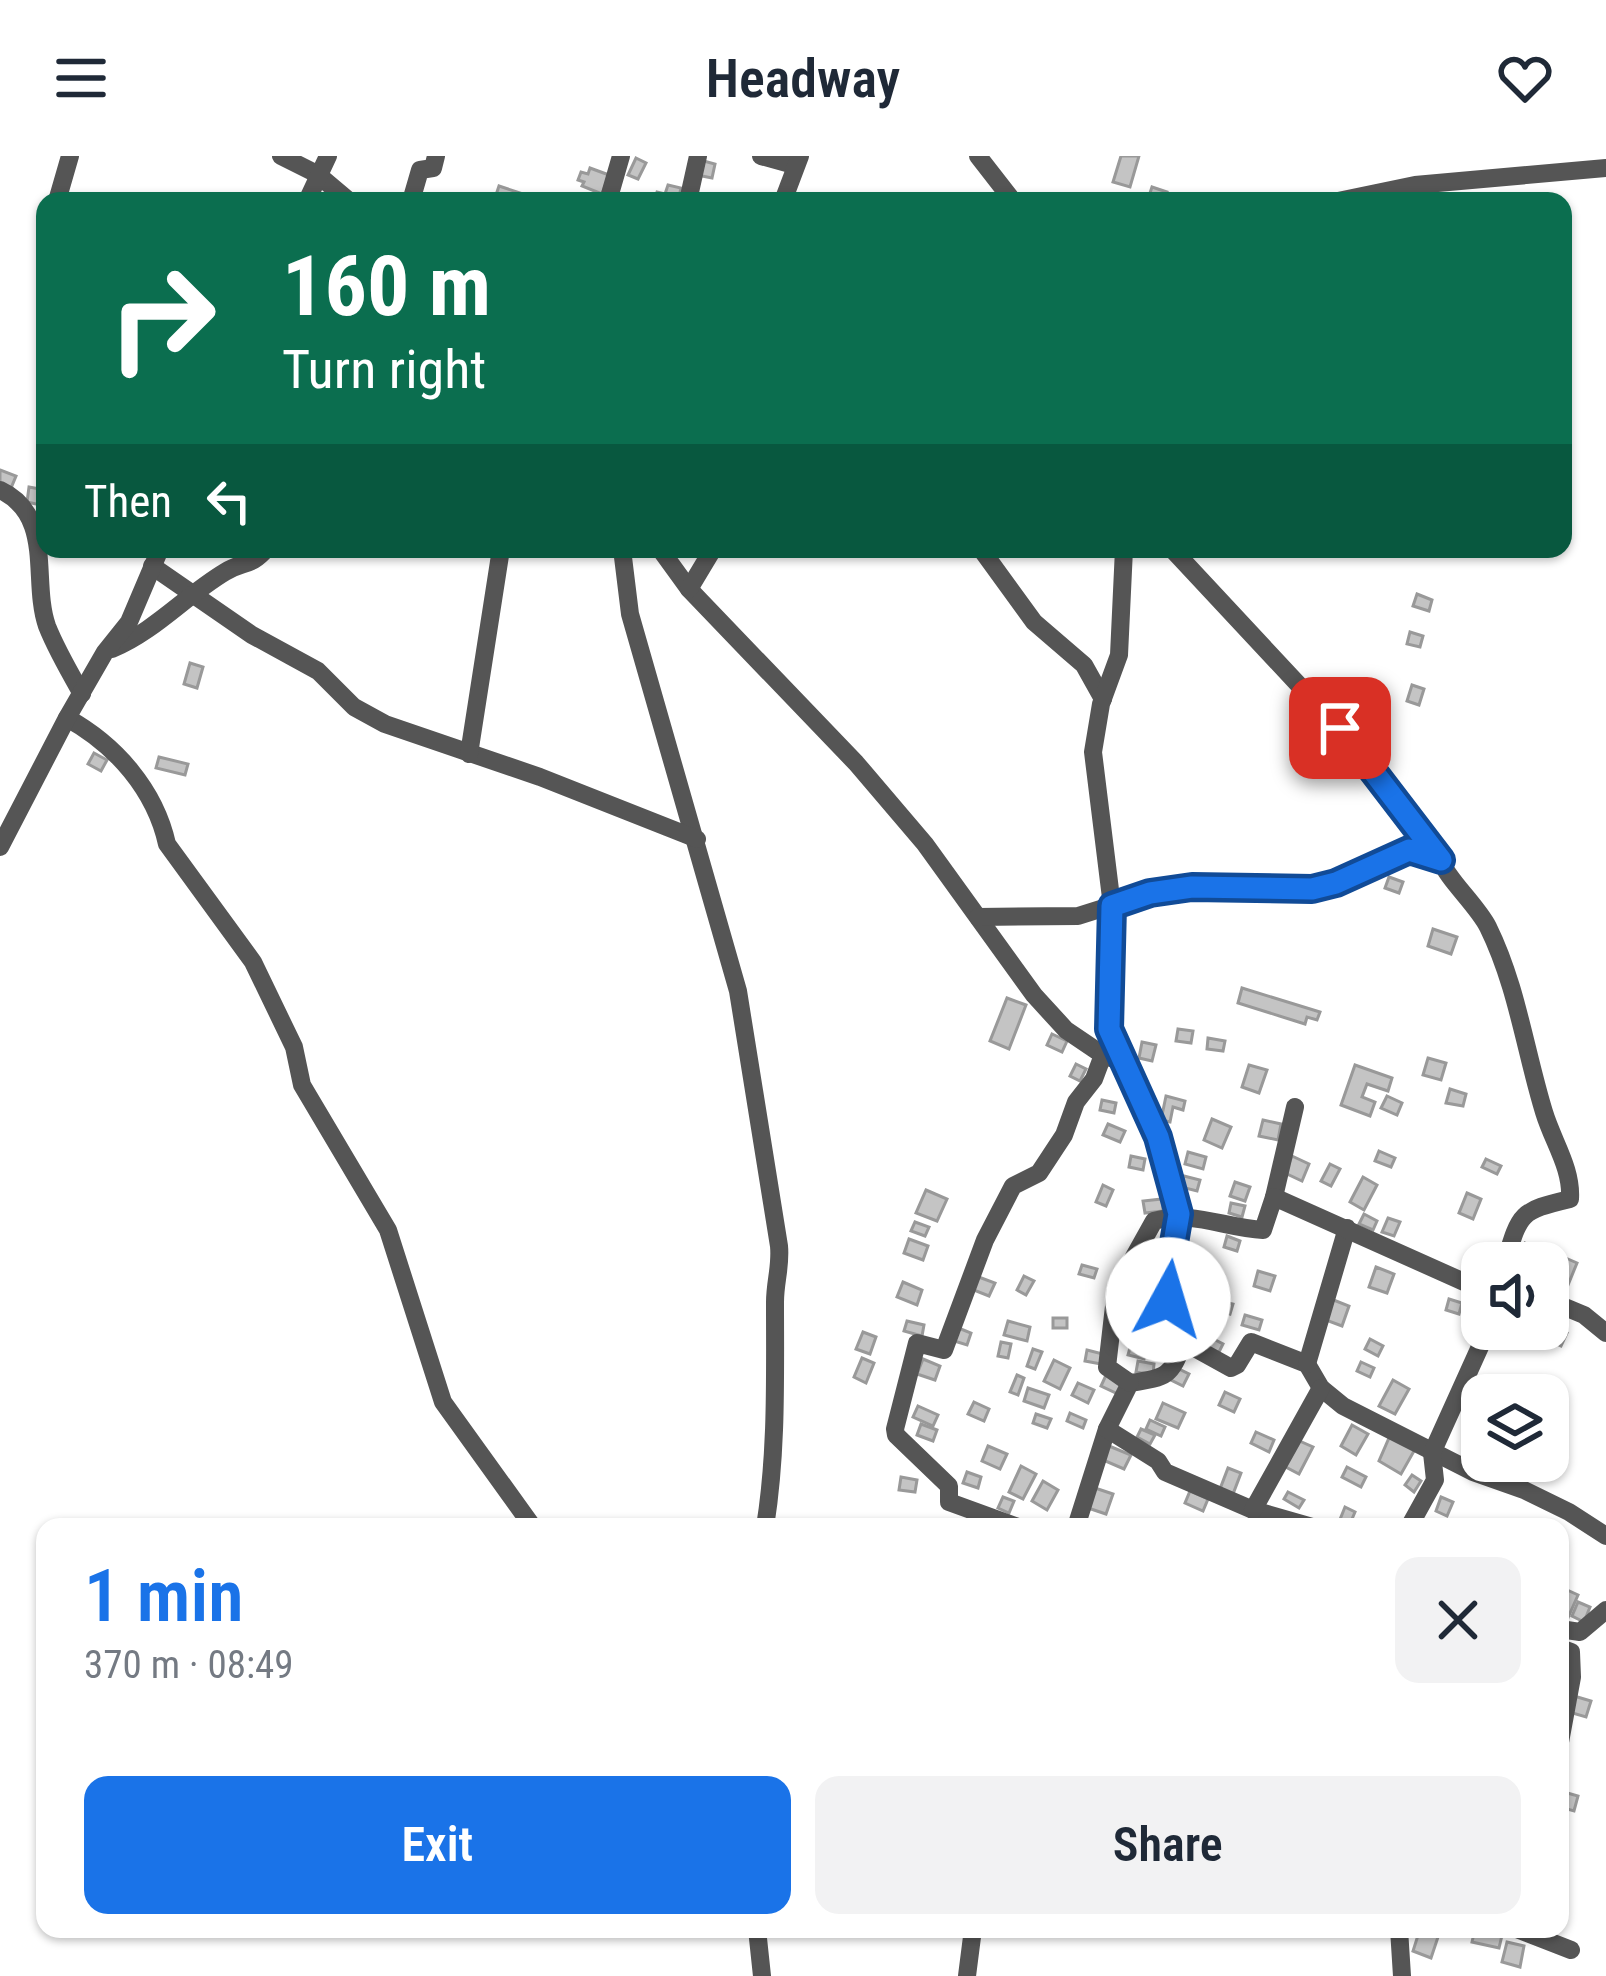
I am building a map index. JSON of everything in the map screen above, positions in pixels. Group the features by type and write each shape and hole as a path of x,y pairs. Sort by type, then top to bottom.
{"street":[{"path":"60,192 70,156"},
{"path":"281,156 317,174 338,192"},
{"path":"311,192 328,156"},
{"path":"413,192 419,171 434,168 436,156"},
{"path":"611,192 621,156"},
{"path":"690,192 698,156"},
{"path":"761,156 797,160 786,192"},
{"path":"978,156 1005,192"},
{"path":"1381,192 1606,168"},
{"path":"0,490 12,496 35,524 36,533"},
{"path":"39,558 46,623 82,694"},
{"path":"0,847 105,652 130,622 156,558 251,635 318,671 361,712 697,839"},
{"path":"105,652 142,636 229,569 258,558"},
{"path":"469,754 501,558"},
{"path":"623,558 630,614 738,991 779,1246 775,1420 766,1518"},
{"path":"666,558 689,590 856,763 925,844 1034,995 1066,1030 1128,1064 1158,1137 1179,1214 1166,1289 1168,1315 1184,1342 1231,1367 1251,1342 1307,1364 1321,1388 1343,1406 1432,1453 1525,1490 1606,1536"},
{"path":"689,590 708,558"},
{"path":"987,558 1034,622 1084,665 1102,699"},
{"path":"993,1518 949,1502 949,1486 894,1432 917,1343 944,1350 985,1240 1013,1186 1039,1173 1064,1135 1076,1102 1112,1057 1112,906 1093,769 1102,699 1119,655 1124,558"},
{"path":"1180,558 1365,757 1441,860 1444,871 1480,914 1507,970 1545,1114 1568,1173 1570,1199 1539,1205 1521,1220 1513,1242"},
{"path":"67,718 93,732 147,789 165,826 167,844 253,962 294,1047 302,1085 388,1230 443,1402 527,1518"},
{"path":"978,917 1064,917 1150,893 1192,887 1312,889 1409,850 1441,860"},
{"path":"1184,1342 1173,1370 1162,1378 1130,1383 1107,1367 1116,1289 1154,1221 1179,1214 1263,1230 1295,1107"},
{"path":"1274,1197 1461,1280"},
{"path":"1307,1364 1347,1228"},
{"path":"1569,1309 1606,1333"},
{"path":"1414,1518 1435,1480 1432,1453 1479,1350"},
{"path":"1079,1518 1107,1429 1130,1383"},
{"path":"1253,1510 1321,1388"},
{"path":"1107,1429 1158,1461 1165,1472 1281,1518"},
{"path":"1569,1630 1580,1632 1606,1610"},
{"path":"1569,1651 1569,1693"},
{"path":"758,1938 762,1976"},
{"path":"967,1976 972,1938"},
{"path":"1400,1938 1402,1976"},
{"path":"1540,1938 1571,1950"}],"building":[{"path":"1121,156 1139,156 1130,187 1113,182"},
{"path":"636,158 646,163 638,179 628,175"},
{"path":"700,160 715,164 712,178 697,175"},
{"path":"590,168 609,175 603,192 582,186 581,172 588,174"},
{"path":"0,470 16,476 11,488 0,484"},
{"path":"29,487 36,488 36,504 27,502"},
{"path":"1417,594 1432,600 1429,611 1413,606"},
{"path":"1410,632 1423,636 1420,647 1407,644"},
{"path":"190,663 203,667 197,688 184,684"},
{"path":"1412,685 1424,689 1419,705 1407,701"},
{"path":"94,753 107,760 101,771 88,764"},
{"path":"159,757 188,764 185,775 156,768"},
{"path":"1389,877 1403,882 1399,893 1385,888"},
{"path":"1433,929 1457,937 1451,954 1428,946"},
{"path":"1242,988 1320,1012 1317,1020 1307,1017 1305,1024 1238,1003"},
{"path":"1007,998 1026,1005 1009,1049 990,1041"},
{"path":"1178,1029 1193,1031 1191,1043 1176,1041"},
{"path":"1052,1034 1067,1041 1062,1052 1047,1045"},
{"path":"1208,1038 1225,1041 1223,1051 1207,1049"},
{"path":"1142,1042 1156,1045 1152,1061 1139,1058"},
{"path":"1428,1058 1446,1063 1441,1080 1423,1075"},
{"path":"1076,1064 1086,1069 1080,1081 1070,1076"},
{"path":"1249,1065 1267,1070 1259,1093 1242,1087"},
{"path":"1355,1065 1392,1078 1388,1091 1367,1084 1362,1097 1375,1102 1370,1116 1341,1105"},
{"path":"1450,1089 1466,1094 1463,1106 1446,1103"},
{"path":"1166,1096 1185,1101 1183,1110 1173,1107 1170,1122 1161,1120"},
{"path":"1387,1096 1402,1103 1397,1115 1381,1108"},
{"path":"1102,1100 1116,1103 1114,1113 1100,1110"},
{"path":"1212,1119 1231,1127 1222,1148 1204,1140"},
{"path":"1263,1120 1281,1124 1278,1140 1259,1136"},
{"path":"1108,1124 1125,1131 1120,1142 1103,1135"},
{"path":"1379,1151 1395,1158 1391,1167 1375,1161"},
{"path":"1188,1152 1206,1157 1203,1169 1185,1164"},
{"path":"1131,1156 1145,1159 1143,1170 1129,1167"},
{"path":"1292,1156 1309,1164 1302,1181 1285,1173"},
{"path":"1486,1159 1501,1166 1497,1174 1482,1167"},
{"path":"1330,1164 1340,1169 1331,1186 1321,1181"},
{"path":"1184,1176 1200,1180 1197,1191 1181,1187"},
{"path":"1363,1177 1377,1185 1364,1210 1350,1202"},
{"path":"1235,1182 1250,1187 1245,1201 1230,1196"},
{"path":"1103,1185 1113,1190 1106,1206 1096,1202"},
{"path":"926,1190 947,1199 937,1221 916,1213"},
{"path":"1467,1193 1481,1199 1473,1219 1459,1213"},
{"path":"1162,1199 1163,1211 1145,1213 1143,1201"},
{"path":"1231,1203 1245,1206 1242,1217 1229,1213"},
{"path":"1364,1214 1377,1221 1373,1230 1359,1224"},
{"path":"1388,1218 1400,1222 1394,1236 1382,1232"},
{"path":"915,1222 929,1227 925,1236 911,1231"},
{"path":"1227,1236 1240,1241 1237,1251 1224,1247"},
{"path":"909,1239 928,1246 923,1260 904,1253"},
{"path":"1569,1260 1577,1263 1569,1283"},
{"path":"1082,1265 1097,1269 1094,1278 1079,1274"},
{"path":"1137,1266 1150,1272 1146,1282 1133,1275"},
{"path":"1376,1267 1394,1274 1387,1293 1369,1287"},
{"path":"1258,1271 1275,1276 1270,1291 1254,1286"},
{"path":"976,1276 995,1283 989,1296 971,1289"},
{"path":"1024,1276 1034,1281 1026,1295 1017,1290"},
{"path":"903,1282 922,1290 917,1305 897,1297"},
{"path":"1149,1292 1165,1300 1157,1314 1142,1306"},
{"path":"1331,1299 1349,1306 1342,1326 1323,1319"},
{"path":"1449,1299 1461,1303 1459,1314 1446,1310"},
{"path":"1216,1300 1233,1304 1230,1314 1214,1309"},
{"path":"1202,1307 1215,1310 1212,1326 1199,1323"},
{"path":"1245,1315 1262,1320 1259,1330 1242,1325"},
{"path":"1053,1318 1067,1318 1067,1328 1053,1328"},
{"path":"907,1321 924,1325 922,1336 904,1331"},
{"path":"1008,1321 1030,1327 1027,1341 1004,1335"},
{"path":"956,1327 971,1333 967,1345 951,1340"},
{"path":"1150,1330 1163,1336 1159,1346 1146,1340"},
{"path":"863,1332 876,1337 870,1354 856,1349"},
{"path":"1204,1334 1223,1344 1218,1354 1199,1344"},
{"path":"1370,1339 1383,1346 1378,1356 1365,1349"},
{"path":"1001,1342 1011,1344 1008,1358 998,1356"},
{"path":"1131,1344 1146,1348 1144,1359 1128,1355"},
{"path":"1033,1349 1042,1352 1035,1369 1027,1366"},
{"path":"1087,1350 1103,1354 1101,1364 1085,1361"},
{"path":"862,1358 874,1363 866,1383 854,1377"},
{"path":"923,1359 940,1366 935,1380 917,1374"},
{"path":"1054,1360 1070,1368 1060,1389 1044,1381"},
{"path":"1138,1361 1154,1364 1153,1375 1136,1372"},
{"path":"1361,1362 1374,1368 1370,1377 1357,1371"},
{"path":"1177,1368 1189,1374 1183,1386 1171,1380"},
{"path":"1107,1373 1125,1381 1118,1394 1101,1386"},
{"path":"1017,1375 1024,1378 1018,1395 1010,1392"},
{"path":"1393,1380 1409,1389 1395,1414 1379,1406"},
{"path":"1078,1383 1094,1390 1088,1403 1072,1395"},
{"path":"1028,1388 1049,1395 1044,1408 1024,1401"},
{"path":"1225,1392 1240,1399 1234,1412 1219,1405"},
{"path":"974,1402 989,1409 984,1421 968,1414"},
{"path":"1163,1403 1185,1413 1178,1428 1156,1419"},
{"path":"918,1406 938,1415 933,1426 913,1417"},
{"path":"1070,1413 1086,1420 1083,1428 1067,1421"},
{"path":"1036,1414 1051,1419 1047,1428 1033,1423"},
{"path":"1150,1420 1165,1427 1161,1436 1146,1429"},
{"path":"921,1424 937,1430 933,1441 917,1435"},
{"path":"1352,1425 1368,1434 1356,1455 1341,1446"},
{"path":"1141,1429 1155,1435 1150,1444 1137,1437"},
{"path":"1392,1431 1418,1444 1401,1474 1379,1461"},
{"path":"1256,1432 1274,1440 1269,1452 1251,1443"},
{"path":"1295,1439 1313,1447 1299,1474 1282,1465"},
{"path":"988,1446 1007,1454 1000,1469 982,1461"},
{"path":"1109,1446 1131,1455 1124,1469 1103,1460"},
{"path":"1021,1466 1036,1474 1023,1499 1009,1492"},
{"path":"1347,1467 1366,1477 1361,1487 1342,1477"},
{"path":"1228,1468 1241,1473 1233,1494 1220,1489"},
{"path":"967,1472 981,1477 978,1488 963,1483"},
{"path":"1412,1475 1421,1481 1414,1492 1405,1485"},
{"path":"901,1477 917,1480 915,1492 899,1490"},
{"path":"1043,1481 1058,1490 1047,1510 1032,1501"},
{"path":"1095,1488 1113,1494 1106,1514 1088,1508"},
{"path":"1190,1491 1208,1499 1203,1511 1185,1503"},
{"path":"1288,1492 1304,1500 1299,1508 1284,1499"},
{"path":"1003,1497 1014,1501 1009,1513 998,1508"},
{"path":"1441,1497 1453,1502 1447,1516 1436,1511"},
{"path":"1345,1507 1355,1512 1352,1518 1341,1518"},
{"path":"1569,1591 1578,1595 1569,1615"},
{"path":"1578,1602 1590,1607 1584,1622 1572,1616"},
{"path":"1574,1696 1591,1701 1586,1717 1569,1712"},
{"path":"1569,1793 1578,1796 1574,1811 1569,1810"},
{"path":"1417,1938 1438,1938 1431,1958 1413,1951"},
{"path":"1473,1938 1501,1938 1499,1948 1472,1942"},
{"path":"1507,1942 1524,1946 1520,1967 1502,1962"}],"route":[{"path":"1168,1300 1179,1214 1158,1137 1109,1029 1112,906 1150,893 1192,887 1312,889 1409,850 1441,860 1340,728"}]}
